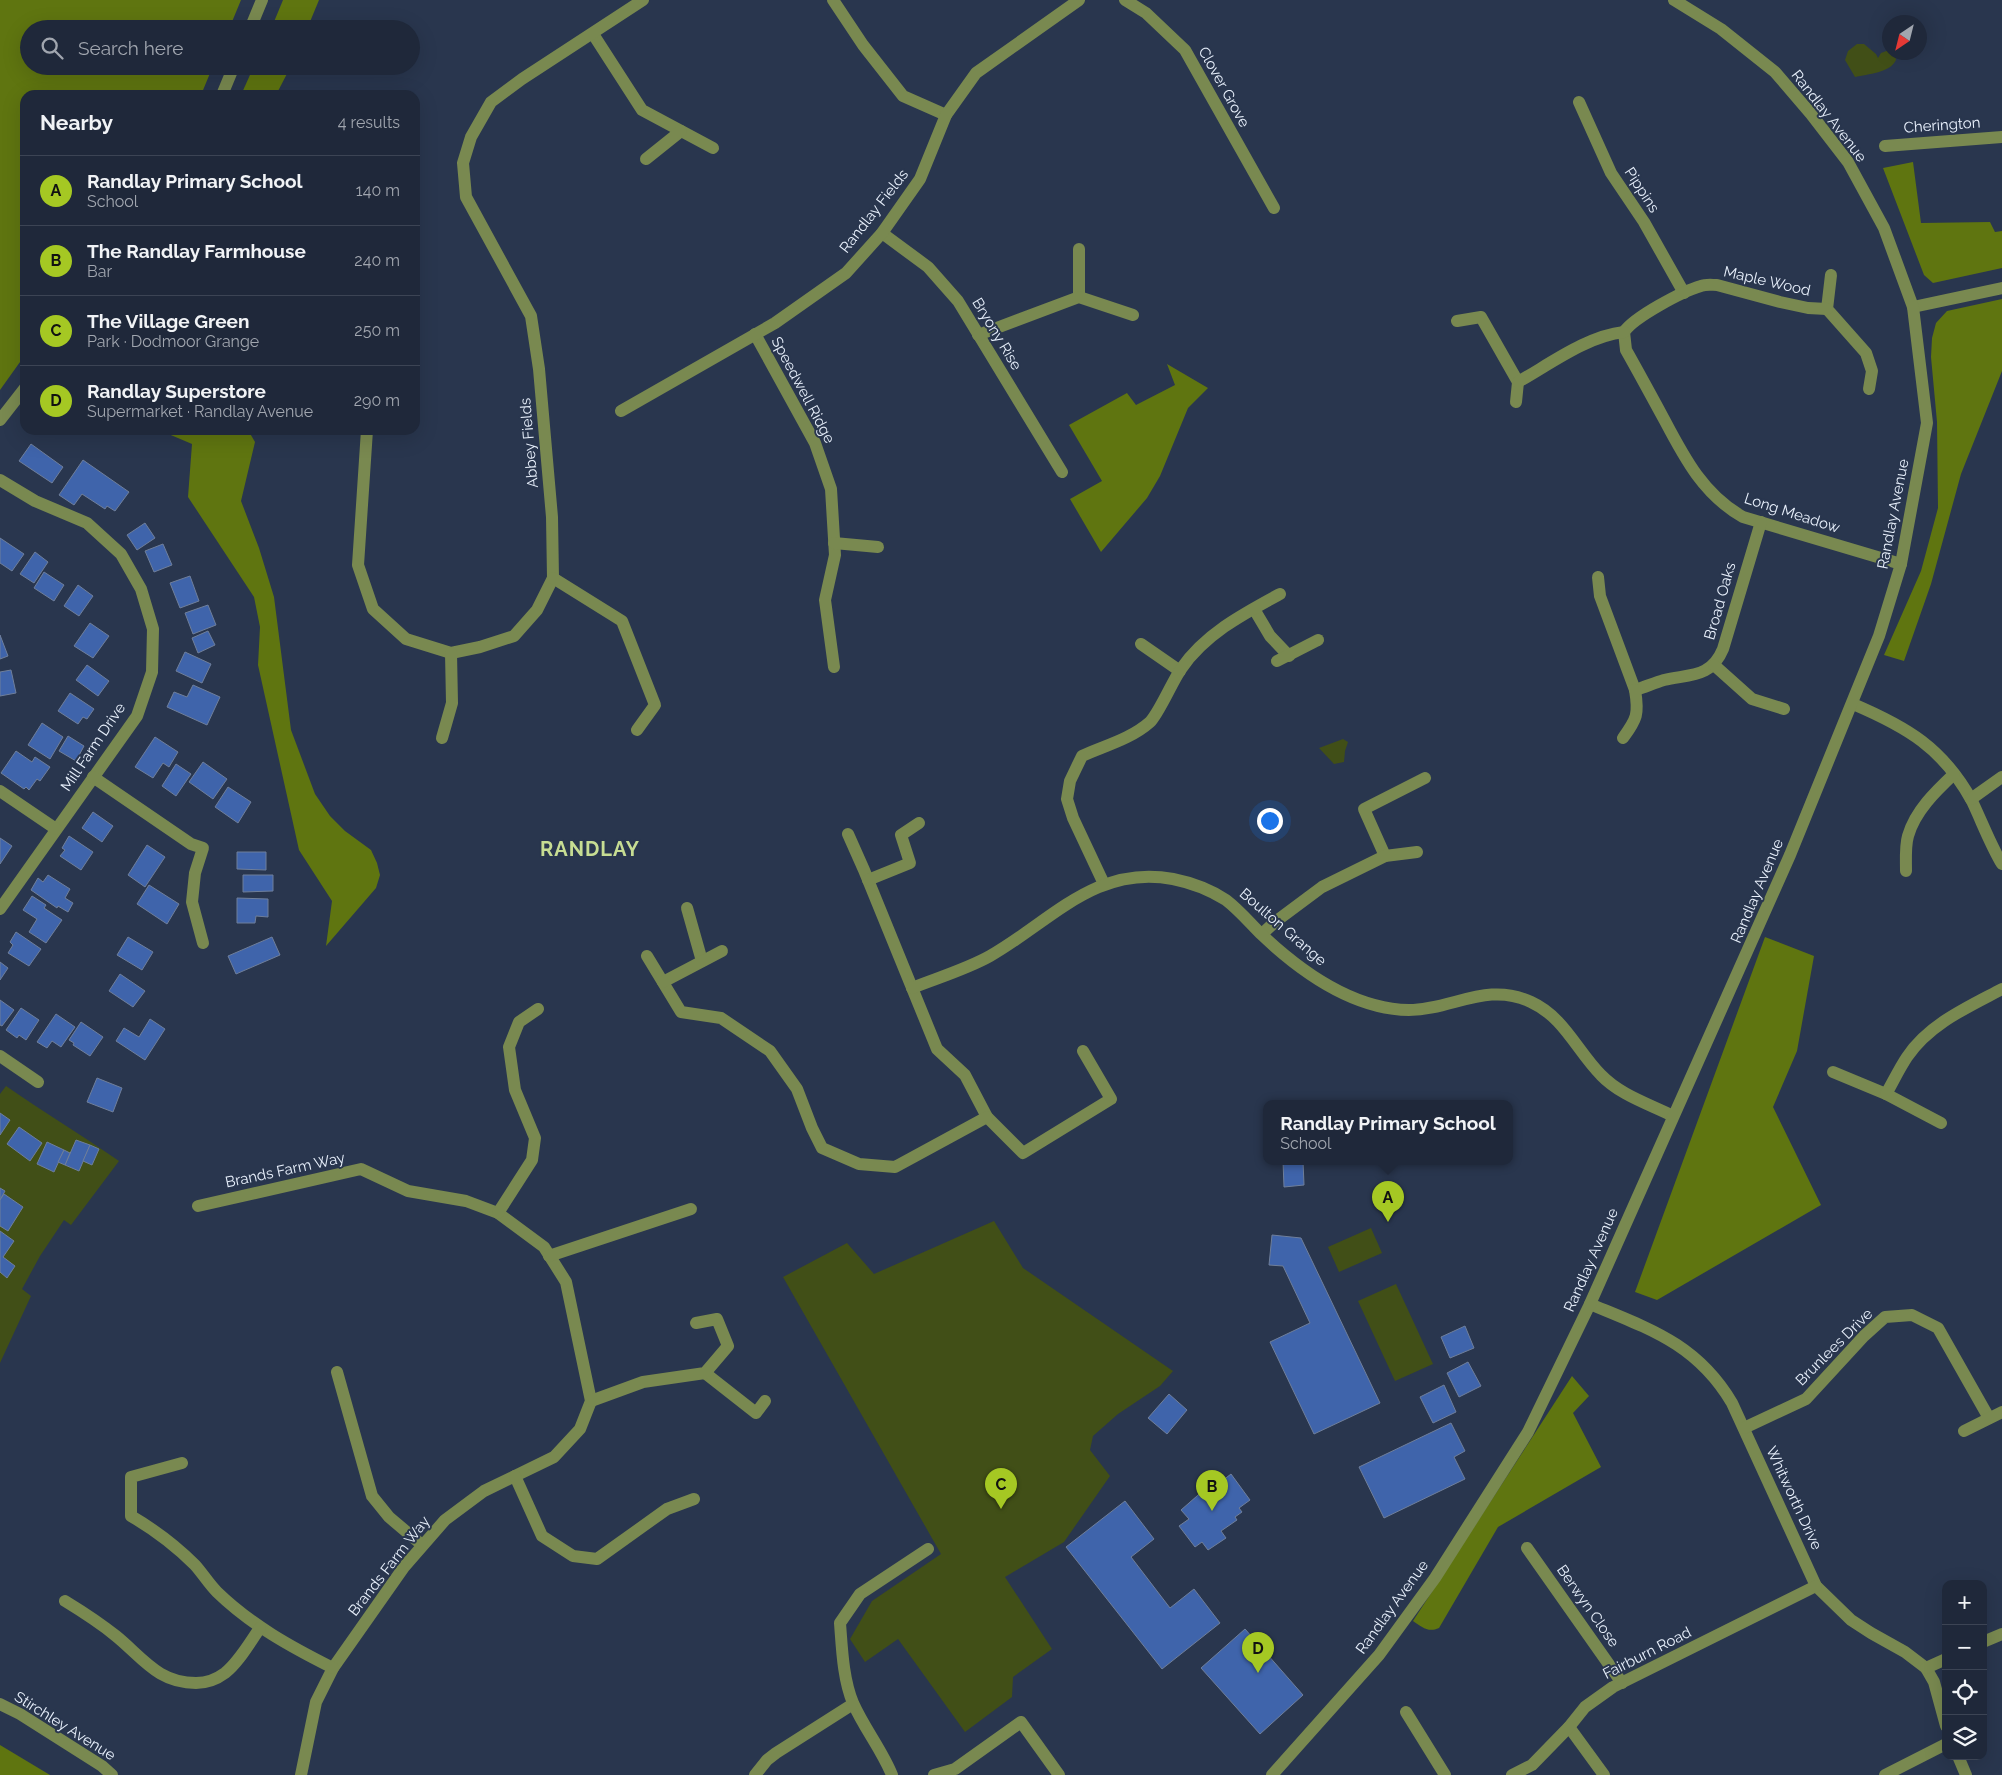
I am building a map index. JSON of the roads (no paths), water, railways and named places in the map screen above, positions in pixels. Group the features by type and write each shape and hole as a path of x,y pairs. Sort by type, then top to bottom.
{"street":[{"path":"254,20 262,0"},
{"name":"Abbey Fields","path":"367,435 358,566 373,609 406,640 451,653 480,647 514,636 537,610 554,578 552,517 539,369 531,316 466,197 464,163 471,137 491,102 522,79 643,0"},
{"path":"833,0 862,45 904,96 946,115"},
{"name":"Randlay Fields","path":"621,411 775,323 846,273 882,233 920,179 946,115 976,73 1080,0"},
{"name":"Clover Grove","path":"1125,0 1146,13 1185,50 1274,208"},
{"name":"Randlay Avenue","path":"1272,1775 1379,1655 1435,1578 1528,1432 1590,1304 1790,855 1853,704 1879,636 1901,564 1927,423 1913,307 1884,228 1848,162 1811,114 1775,72 1721,29 1674,0"},
{"path":"593,34 642,110 712,148"},
{"path":"224,90 230,75"},
{"name":"Pippins","path":"1579,102 1612,173 1644,222 1684,293"},
{"path":"646,159 681,131"},
{"name":"Cherington","path":"1884,146 2002,137"},
{"name":"Bryony Rise","path":"882,233 928,267 958,301 1062,472"},
{"path":"1079,249 1079,297"},
{"name":"Maple Wood","path":"1827,309 1831,275"},
{"name":"Maple Wood","path":"1624,332 1636,320 1702,285 1716,285 1780,302 1808,308 1827,309 1866,353 1872,371 1869,388"},
{"path":"1913,307 2002,288"},
{"path":"978,334 1079,297 1132,315"},
{"path":"1456,321 1481,317 1518,382 1516,402"},
{"path":"1518,382 1592,341 1624,332"},
{"name":"Long Meadow","path":"1624,332 1626,350 1690,468 1728,509 1743,517 1901,564"},
{"name":"Speedwell Ridge","path":"756,334 815,443 831,489 835,555 825,600 834,667"},
{"path":"0,420 20,394"},
{"name":"Mill Farm Drive","path":"0,480 34,501 87,522 121,554 141,589 154,629 152,672 137,716 0,909"},
{"name":"Broad Oaks","path":"1714,665 1723,649 1760,522"},
{"path":"834,543 878,547"},
{"path":"1598,577 1600,596 1635,690 1638,708 1637,717 1623,738"},
{"path":"554,578 622,621 655,705 637,730"},
{"path":"1104,884 1073,818 1067,799 1070,781 1082,756 1124,739 1151,721 1193,652 1210,637 1280,594"},
{"path":"1254,609 1270,636 1289,656"},
{"path":"1277,661 1318,640"},
{"path":"1141,644 1180,671"},
{"path":"442,738 452,703 451,653"},
{"path":"1635,690 1666,680 1687,677 1705,671 1714,665 1752,699 1784,709"},
{"path":"1853,704 1906,729 1931,748 1954,774 1970,799 2002,864"},
{"path":"1906,871 1908,836 1919,814 1935,792 1954,774"},
{"path":"93,777 191,844 203,848 195,874 192,902 203,943"},
{"path":"1970,799 2002,777"},
{"path":"1385,856 1364,809 1425,778"},
{"path":"0,792 56,829"},
{"path":"868,880 910,863 901,835 919,823"},
{"path":"848,834 937,1049 965,1075 987,1117 1023,1153 1111,1099 1082,1051"},
{"path":"1262,934 1322,887 1385,856 1417,852"},
{"name":"Boulton Grange","path":"912,988 989,957 1092,889 1104,884 1140,876 1166,877 1190,882 1226,900 1300,967 1328,986 1354,998 1385,1008 1410,1010 1493,993 1511,995 1532,1002 1563,1026 1586,1060 1602,1077 1635,1098 1673,1116"},
{"path":"687,908 702,961"},
{"path":"663,982 722,951"},
{"path":"647,956 681,1012 721,1018 770,1051 797,1089 822,1148 859,1164 894,1167 987,1117"},
{"path":"1886,1094 1908,1055 1936,1026 2002,989"},
{"path":"498,1213 532,1160 535,1138 515,1090 509,1047 519,1022 538,1009"},
{"path":"0,1056 38,1082"},
{"path":"1832,1072 1886,1094 1941,1123"},
{"name":"Brands Farm Way","path":"198,1206 361,1170 408,1191 466,1201 498,1213 544,1247 566,1282 591,1401 580,1429 554,1457 484,1491 445,1520 404,1567 333,1668 316,1702 301,1775"},
{"path":"549,1256 691,1208"},
{"name":"Whitworth Drive","path":"1590,1304 1653,1331 1679,1346 1696,1358 1721,1384 1744,1428 1816,1586 1851,1620 1905,1652 1926,1668 1934,1682 1943,1715"},
{"name":"Brunlees Drive","path":"1744,1428 1806,1399 1864,1336 1885,1317 1912,1316 1938,1328 1989,1418"},
{"path":"591,1401 643,1382 705,1373 728,1346 717,1320 696,1323"},
{"path":"337,1372 372,1496 389,1517 422,1545"},
{"path":"705,1373 756,1413 765,1401"},
{"path":"1964,1431 2002,1412"},
{"path":"182,1463 131,1477 131,1516 174,1545 197,1567 216,1591 260,1628 300,1652 333,1668"},
{"path":"515,1476 542,1536 573,1556 598,1559 667,1509 694,1499"},
{"name":"Berwyn Close","path":"1527,1548 1622,1683"},
{"path":"892,1775 887,1762 853,1704 845,1672 840,1623 860,1594 928,1549"},
{"name":"Fairburn Road","path":"1512,1775 1532,1765 1569,1727 1585,1707 1622,1683 1816,1586"},
{"path":"65,1601 104,1626 146,1664 165,1678 181,1683 200,1683 214,1680 225,1673 260,1628"},
{"path":"1987,1640 2002,1634"},
{"path":"1926,1668 1942,1662"},
{"name":"Stirchley Avenue","path":"0,1704 20,1714 102,1766 112,1775"},
{"path":"755,1775 776,1753 853,1704"},
{"path":"1406,1712 1445,1775"},
{"path":"934,1775 955,1769 1021,1722 1058,1775"},
{"path":"1569,1727 1604,1775"},
{"path":"1885,1775 1942,1746"},
{"path":"1960,1760 1966,1775"}],"place":[{"name":"Randlay Primary School","path":"1388,1222"},
{"name":"The Village Green","path":"1001,1509"},
{"name":"The Randlay Farmhouse","path":"1212,1511"},
{"name":"Randlay Superstore","path":"1258,1673"}],"district":[{"name":"RANDLAY","path":"590,849"}]}
